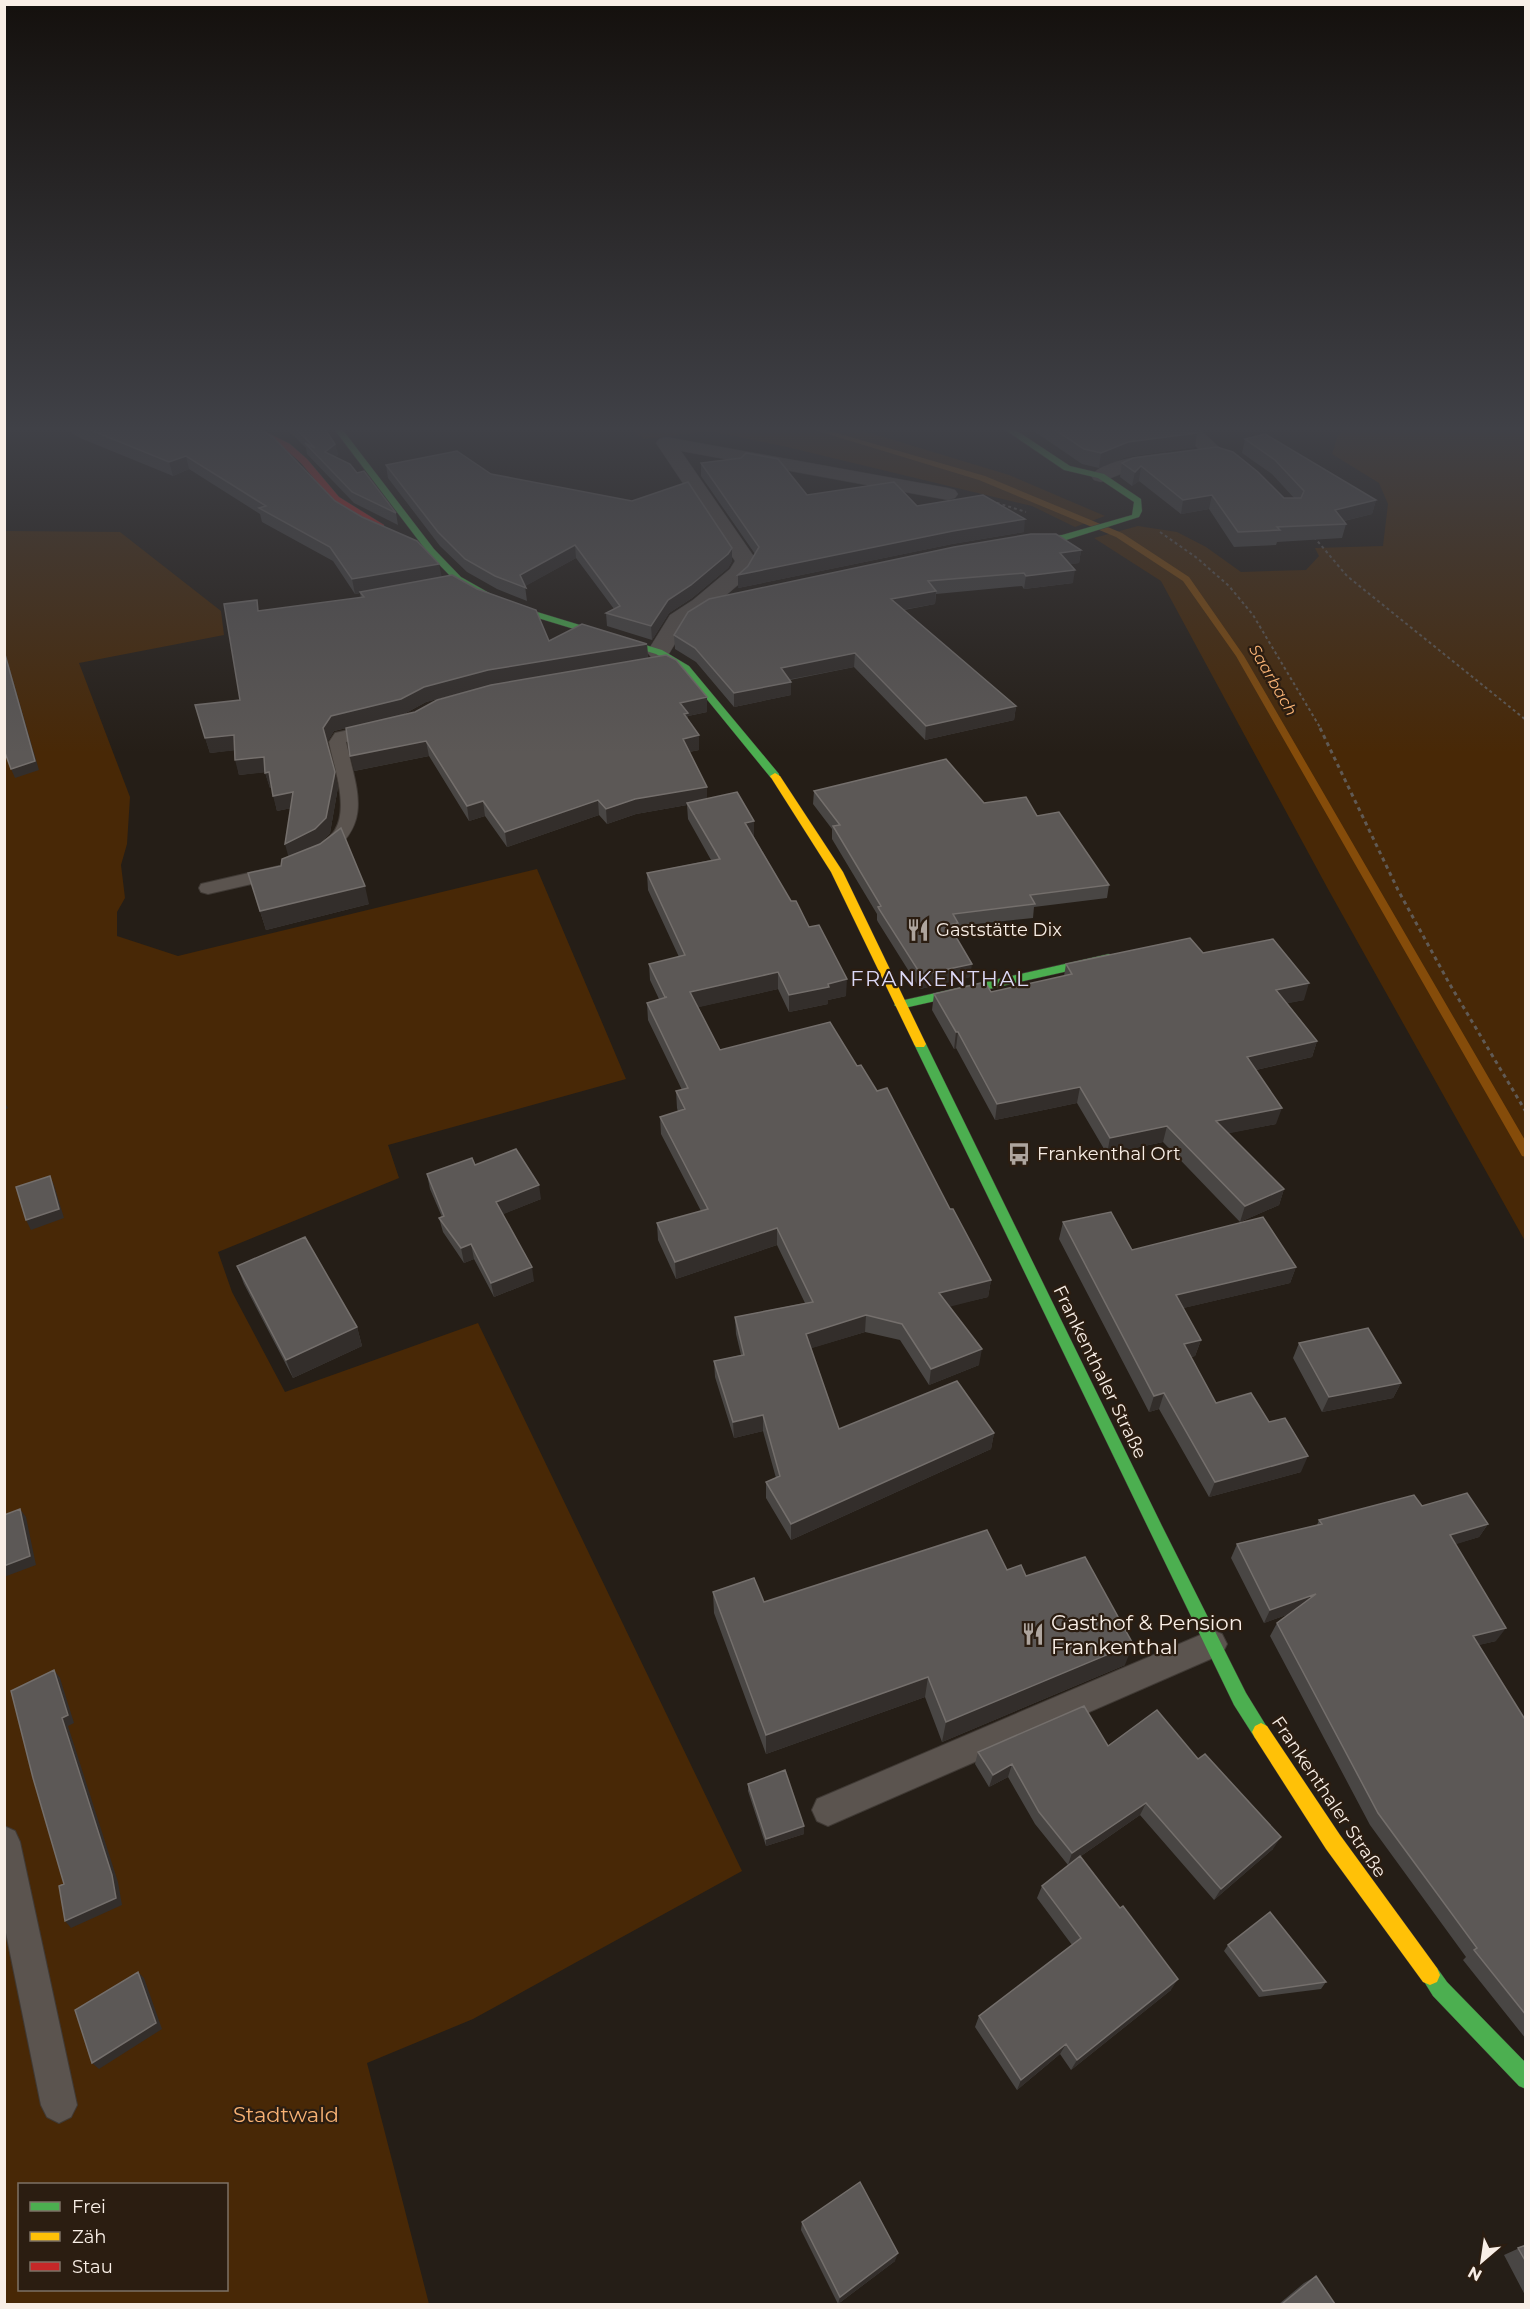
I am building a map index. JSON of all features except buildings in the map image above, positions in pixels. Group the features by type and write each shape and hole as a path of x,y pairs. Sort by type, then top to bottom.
{"main road":[{"path":"402,537 431,551"},
{"name":"Frankenthaler Straße","path":"420,537 431,551 462,581 489,596 531,613 667,657 686,668 768,766 837,872 1240,1699 1333,1842 1440,1989 1526,2079"},
{"path":"1007,543 1068,537"},
{"path":"701,605 728,599"},
{"path":"900,1005 1126,954"}],"street":[{"path":"667,657 678,620 701,605 738,573 746,561 731,537"}],"lane":[{"path":"442,585 462,581"},
{"path":"642,667 667,657"},
{"path":"208,888 272,874 302,864 344,834 350,818 351,805 337,742 340,737 391,725"},
{"path":"828,1810 1212,1644"},
{"path":"4,1842 59,2105"}],"path":[{"path":"1160,537 1197,558 1229,586 1253,615 1318,726 1398,890 1443,972 1526,1112"},
{"path":"1314,537 1347,576 1526,720"}],"green space":[{"name":"Stadtwald","path":"5,537 126,537 221,611 224,635 79,663 130,797 127,844 121,865 125,898 117,912 117,936 178,956 537,869 626,1079 388,1145 399,1178 218,1252 232,1292 285,1392 478,1323 742,1871 473,2019 367,2063 429,2304 5,2304"},
{"path":"1186,537 1206,547 1241,572 1306,570 1319,556 1315,548 1383,546 1384,537 1525,537 1525,1241 1328,889 1161,581 1094,538"}],"waterway":[{"name":"Saarbach","path":"1122,537 1186,579 1240,656 1526,1153"}],"traffic: fast":[{"path":"420,537 458,579 488,596 531,613 659,652 686,668 775,776"},
{"path":"1019,541 1067,537"},
{"path":"900,1005 1109,958"},
{"path":"920,1044 1156,1531 1240,1699 1261,1732"},
{"path":"1430,1975 1440,1989 1526,2079"}],"traffic: slow":[{"path":"775,776 837,872 920,1044"},
{"path":"1261,1732 1333,1842 1430,1975"}],"place":[{"name":"Gaststätte Dix","path":"918,930"},
{"name":"Frankenthal Ort","path":"1019,1154"},
{"name":"Gasthof & Pension Frankenthal","path":"1033,1634"}],"district":[{"name":"FRANKENTHAL","path":"940,978"}]}
